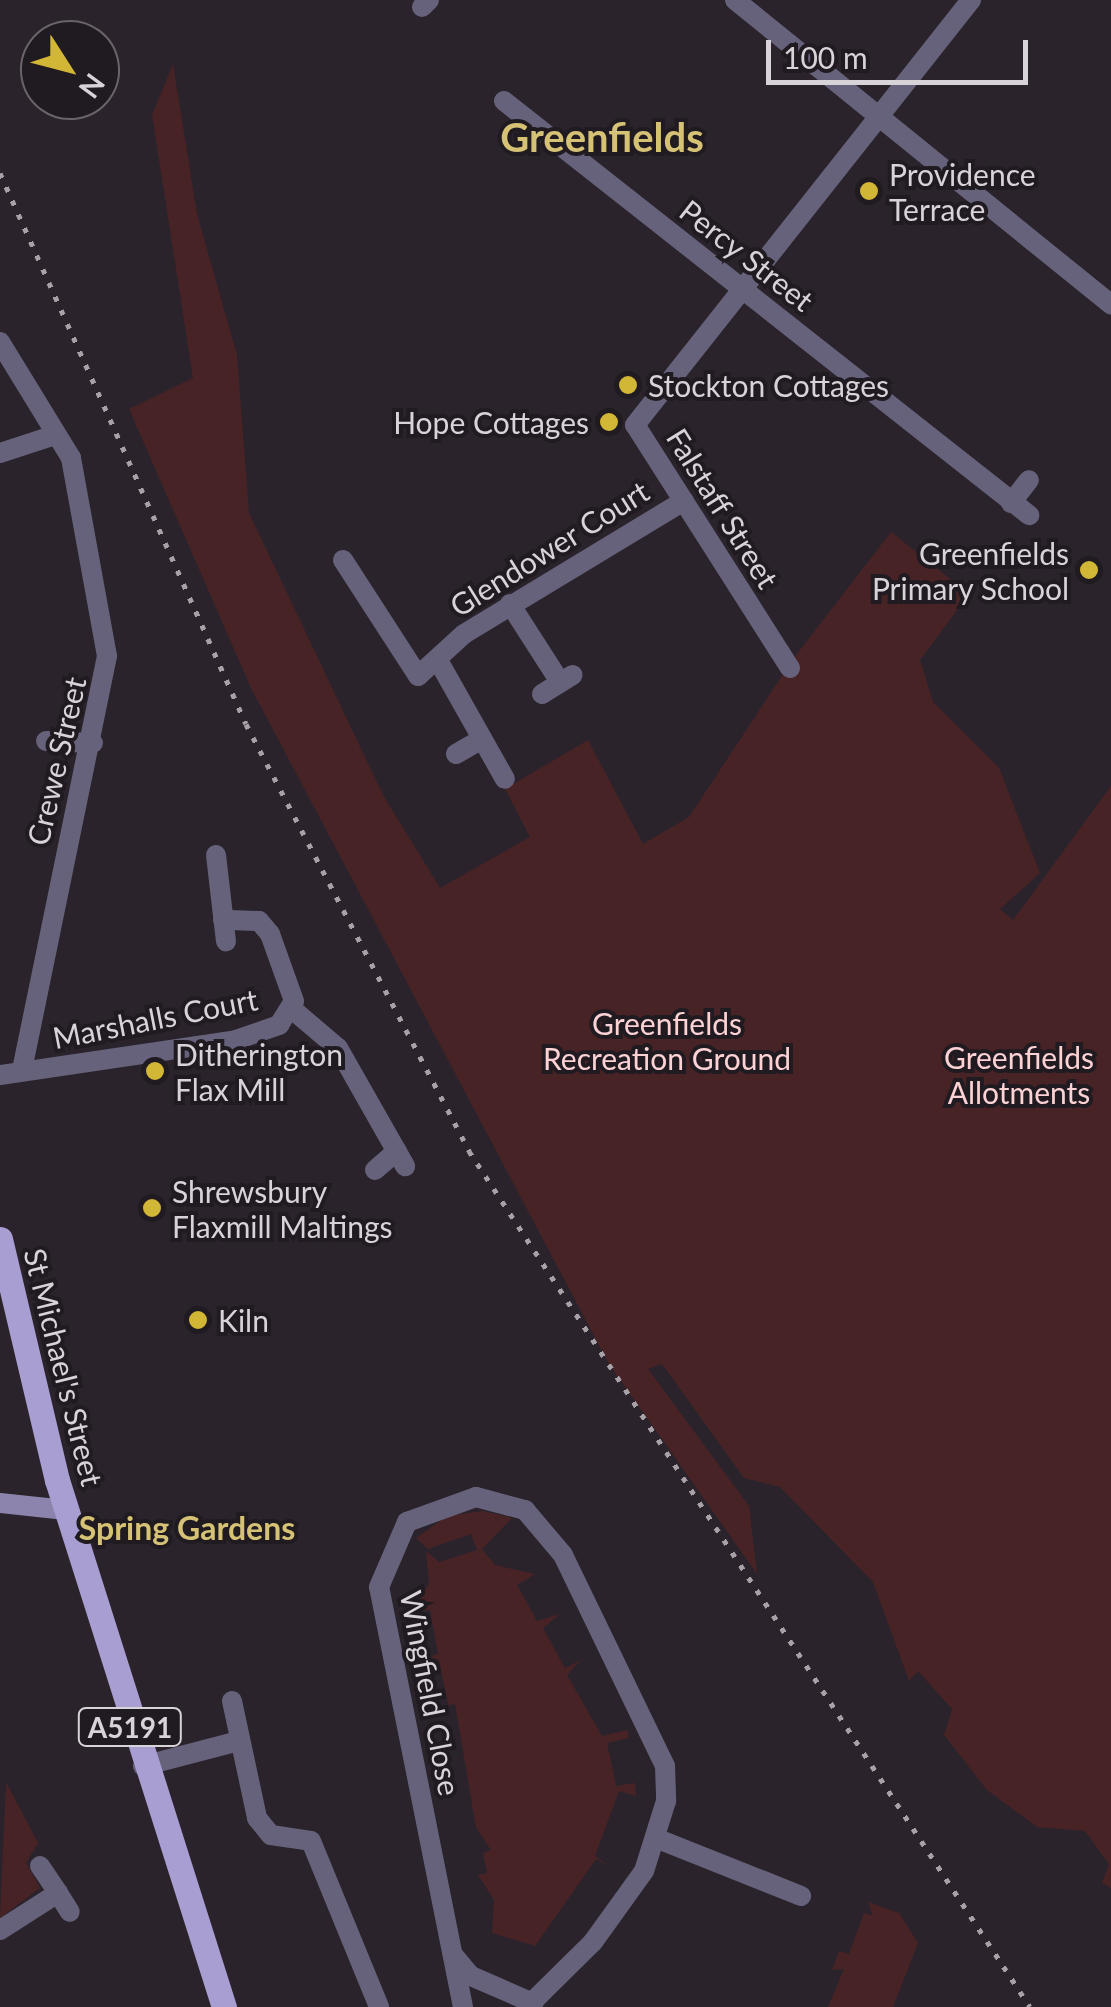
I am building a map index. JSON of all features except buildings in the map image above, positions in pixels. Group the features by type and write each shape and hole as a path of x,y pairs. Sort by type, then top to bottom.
{"main road":[{"name":"St Michael's Street","path":"0,1239 66,1510"},
{"name":"A5191","path":"66,1510 142,1766 224,2007"},
{"name":"A5191","path":"200,1942 206,2007"}],"street":[{"path":"734,0 1111,305"},
{"path":"742,289 971,0"},
{"name":"Percy Street","path":"504,101 1020,509 1029,480"},
{"name":"Falstaff Street","path":"742,289 635,425 790,668"},
{"name":"Crewe Street","path":"0,342 71,458 107,656 93,742 22,1071"},
{"path":"0,453 55,435"},
{"name":"Glendower Court","path":"343,560 418,676 510,604 684,501"},
{"path":"510,604 559,684"},
{"path":"439,662 505,778"},
{"path":"456,754 482,739"},
{"path":"46,741 93,742"},
{"name":"Marshalls Court","path":"216,854 224,931 266,927 292,1009 338,1048 401,1158 375,1170"},
{"name":"Marshalls Court","path":"22,1071 236,1040 279,1025 292,1009"},
{"path":"0,1074 22,1071"},
{"name":"Wingfield Close","path":"452,1955 471,1976 530,2005 624,1902 658,1839 665,1766 651,1725 563,1555 525,1510 500,1497 427,1509 391,1544 380,1612 452,1955 463,2007"},
{"path":"0,1503 66,1510"},
{"path":"232,1701 261,1826 277,1837 302,1835 345,1910 378,2007"},
{"path":"142,1766 239,1741"},
{"path":"658,1839 801,1896"},
{"path":"40,1866 70,1912"},
{"path":"0,1930 58,1893"}],"green space":[{"path":"173,64 197,214 237,355 249,513 383,795 440,888 530,837 505,789 588,740 643,844 689,817 793,659 891,532 969,594 920,660 933,702 999,768 1040,873 1000,909 1013,920 1111,786 1111,1888 1102,1883 1109,1864 1085,1831 1037,1827 987,1790 944,1735 952,1709 918,1671 909,1681 873,1582 780,1487 744,1478 662,1364 648,1369 749,1506 757,1574 609,1364 251,688 129,409 193,378 152,115"},
{"path":"483,1511 512,1518 482,1549 495,1565 535,1574 517,1585 537,1621 560,1614 543,1628 565,1668 581,1660 567,1675 602,1736 627,1730 629,1738 607,1743 616,1786 635,1783 636,1796 619,1791 595,1856 609,1866 596,1859 535,1946 492,1933 494,1900 478,1875 487,1873 483,1853 491,1850 476,1828 455,1704 448,1705 439,1660 427,1657 438,1654 430,1610 410,1613 429,1584 426,1551 439,1562 477,1550 471,1534 428,1549 416,1538 447,1516"},
{"path":"6,1782 38,1843 26,1863 40,1888 0,1918"},
{"path":"868,1902 899,1913 918,1943 893,2007 828,2007 844,1969 832,1970 839,1951 849,1954 864,1913 873,1916"}],"railway":[{"path":"0,173 246,724 469,1151 1030,2007"}],"place":[{"name":"Providence Terrace","path":"869,191"},
{"name":"Stockton Cottages","path":"628,385"},
{"name":"Hope Cottages","path":"609,422"},
{"name":"Greenfields Primary School","path":"1089,570"},
{"name":"Ditherington Flax Mill","path":"155,1071"},
{"name":"Shrewsbury Flaxmill Maltings","path":"152,1208"},
{"name":"Kiln","path":"198,1320"}],"district":[{"name":"Greenfields","path":"602,137"},
{"name":"Spring Gardens","path":"187,1528"}],"park label":[{"name":"Greenfields Recreation Ground","path":"667,1040"},
{"name":"Greenfields Allotments","path":"1019,1074"}]}
